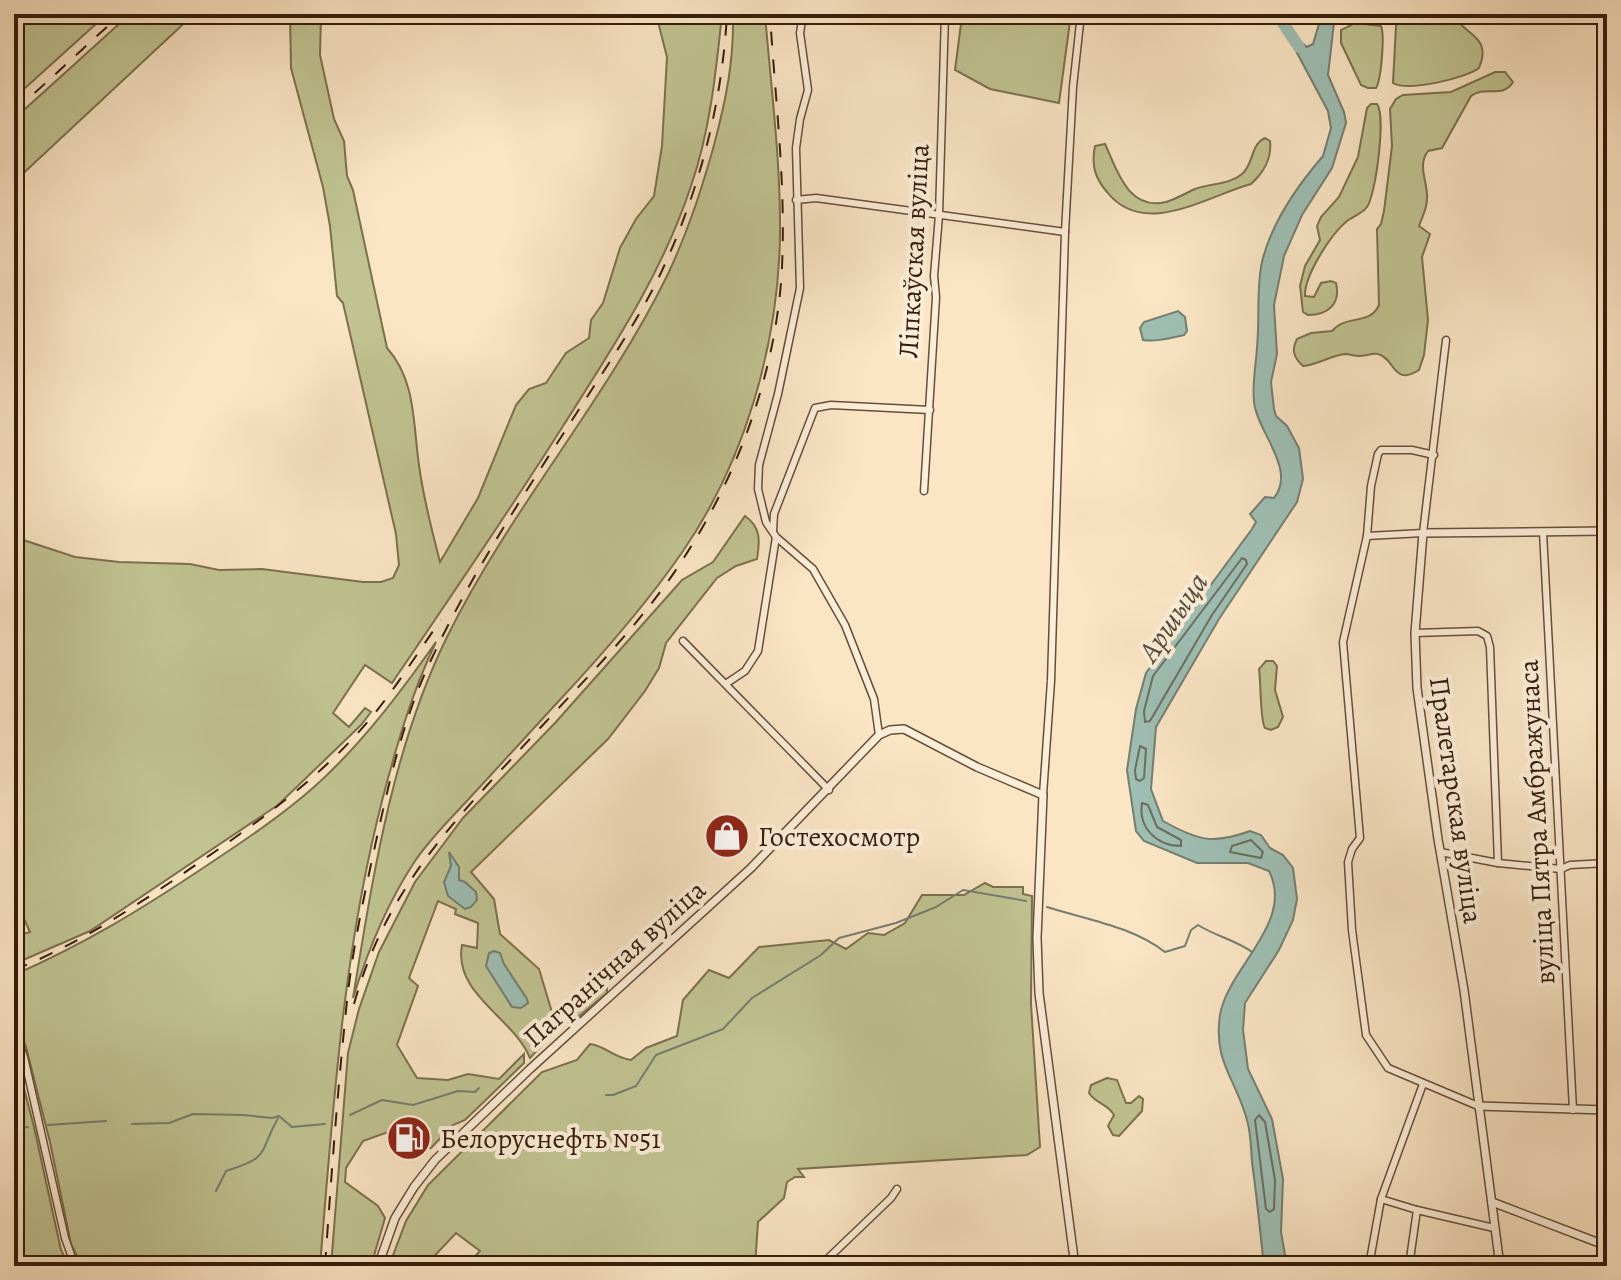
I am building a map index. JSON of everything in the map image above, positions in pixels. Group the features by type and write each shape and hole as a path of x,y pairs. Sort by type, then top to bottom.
{"street":[{"path":"803,14 800,33 808,90 796,148 800,288 778,394 759,465 760,503 766,522 813,569 845,625 874,699 879,735 904,729 942,751 1043,795"},
{"name":"Ліпкаўская вуліца","path":"924,491 936,297 934,276 939,215 945,14"},
{"path":"1075,1266 1039,993 1037,938 1051,681 1065,232 1074,74 1081,14"},
{"path":"796,200 816,198 1065,232"},
{"name":"Пралетарская вуліца","path":"1446,340 1423,533 1415,633 1417,688 1440,852 1464,990 1500,1266"},
{"path":"727,683 745,671 758,651 775,534 774,514 815,408 831,405 930,410"},
{"path":"1434,455 1412,450 1381,450 1371,486 1367,536 1343,642 1360,838 1348,862 1352,930 1366,1035 1388,1068 1478,1106 1607,1110"},
{"path":"1367,536 1607,531"},
{"name":"вуліца Пятра Амбражунаса","path":"1543,532 1573,1110"},
{"path":"1415,633 1478,631 1487,636 1490,647 1498,863"},
{"path":"683,641 829,790"},
{"name":"Пагранічная вуліца","path":"378,1266 395,1218 435,1160 751,868 879,735"},
{"path":"1440,852 1498,863 1561,869 1570,865 1607,863"},
{"path":"14,1030 24,1057 65,1238 75,1266"},
{"path":"1369,1266 1381,1199 1423,1084"},
{"path":"820,1266 897,1189"},
{"path":"1381,1199 1494,1228"},
{"path":"1492,1202 1607,1246"},
{"path":"1409,1266 1417,1210"}],"green space":[{"path":"14,14 107,14 14,98"},
{"path":"130,14 194,14 14,182 14,119"},
{"path":"290,14 321,14 320,55 334,119 344,141 347,176 353,190 387,348 408,388 423,489 440,562 478,498 516,405 529,389 546,383 566,353 589,338 591,320 603,303 620,248 636,219 654,196 662,146 667,57 656,14 722,14 711,101 698,165 666,250 651,280 600,368 500,523 392,683 365,665 333,713 349,727 365,708 371,712 361,725 278,805 90,931 14,964 14,937 30,932 24,919 20,881 14,880 14,537 75,557 190,564 219,570 262,569 363,582 393,578 399,565 396,534 343,303 337,296 323,187 291,68"},
{"path":"733,14 765,14 780,209 773,319 754,401 740,441 705,516 654,591 606,649 426,845 379,927 353,998 387,814 398,768 428,680 472,590 615,368 667,276 694,211 718,128 731,64"},
{"path":"985,14 1071,14 1059,103 990,89 955,70 961,24 983,22"},
{"path":"1401,14 1452,14 1480,42 1482,57 1479,68 1437,83 1411,86 1393,83 1396,26"},
{"path":"1355,23 1381,26 1382,58 1376,88 1361,85 1341,43 1341,30"},
{"path":"1495,72 1505,72 1513,82 1504,90 1471,96 1442,148 1428,151 1423,161 1427,198 1419,226 1430,234 1422,257 1428,320 1419,370 1404,375 1376,354 1340,355 1303,366 1294,354 1297,339 1311,333 1332,331 1344,323 1370,316 1379,305 1377,229 1384,211 1392,146 1390,109 1396,99 1403,95 1451,92"},
{"path":"1377,104 1380,111 1379,155 1374,187 1365,209 1334,235 1309,278 1305,296 1314,297 1321,283 1331,281 1336,283 1335,302 1322,313 1308,315 1303,312 1300,286 1305,266 1320,240 1317,226 1321,217 1339,197 1358,157 1367,108"},
{"path":"1265,138 1270,141 1268,159 1251,184 1196,204 1157,213 1139,212 1122,206 1103,187 1094,165 1095,146 1105,144 1120,176 1133,194 1153,203 1166,202 1195,189 1237,178 1246,170 1257,145"},
{"path":"745,516 758,535 757,559 736,566 717,578 666,643 659,668 608,739 471,872 494,899 500,934 539,969 557,1029 530,1058 522,1043 466,978 462,945 477,948 478,923 455,914 456,909 438,901 409,978 418,986 397,1045 417,1078 448,1080 468,1074 499,1079 524,1054 524,1063 431,1148 418,1149 422,1143 399,1128 363,1141 346,1168 345,1182 378,1206 385,1218 371,1266 331,1266 348,1053 379,952 415,882 463,818 555,723 682,580 713,562"},
{"path":"436,642 412,699 394,757 358,913 341,1030 320,1266 82,1266 71,1244 50,1142 26,1047 14,1015 14,975 132,914 287,809 331,771 364,736"},
{"path":"1266,661 1273,661 1277,666 1275,690 1283,717 1278,727 1271,730 1263,724 1261,710 1259,669"},
{"path":"985,883 993,887 1023,887 1023,894 1032,896 1031,1004 1040,1147 1027,1155 798,1169 804,1177 795,1177 787,1182 784,1198 758,1222 755,1266 466,1266 480,1251 456,1233 425,1266 389,1266 406,1221 428,1185 542,1072 577,1060 590,1044 631,1060 646,1048 677,1036 683,1000 709,970 729,978 759,947 829,940 846,949 868,933 884,935 905,923 922,895 964,895"},
{"path":"594,981 607,986 607,993 570,1024 565,1021 566,1013 586,997 581,991"},
{"path":"14,1050 61,1250 69,1266 14,1266"},
{"path":"1107,1078 1117,1080 1126,1103 1139,1096 1143,1099 1142,1111 1119,1136 1113,1135 1108,1126 1114,1115 1089,1093 1091,1085"}],"water":[{"path":"1318,14 1335,14 1328,75 1346,123 1332,168 1302,215 1284,256 1274,305 1277,354 1271,382 1276,416 1287,426 1299,448 1303,479 1297,502 1219,619 1156,727 1151,789 1163,821 1186,833 1205,838 1225,838 1250,831 1261,835 1270,848 1283,855 1293,868 1297,899 1293,920 1279,950 1245,1003 1243,1030 1248,1069 1272,1119 1283,1179 1281,1232 1287,1266 1264,1266 1248,1125 1223,1058 1219,1031 1225,997 1267,927 1275,890 1269,871 1248,863 1197,863 1144,841 1136,831 1127,770 1136,709 1146,673 1252,529 1256,522 1250,514 1265,497 1274,498 1280,487 1279,463 1254,402 1259,283 1272,233 1295,192 1323,156 1331,128 1328,111 1288,36 1291,34 1307,47 1313,44 1319,24"},
{"path":"1178,311 1185,317 1187,331 1184,335 1143,340 1140,328 1144,322"},
{"path":"449,852 459,867 459,880 476,892 477,900 471,907 465,909 448,896 444,882 451,866"},
{"path":"489,953 500,953 527,999 528,1003 521,1008 512,1007 486,966"}],"waterway":[{"path":"1277,14 1299,47"},
{"path":"606,1095 636,1086 656,1055 723,1029 752,998 821,955 839,938 896,923 936,907 963,890 1026,901"},
{"path":"1047,907 1124,930 1165,952 1185,946 1191,930 1198,925 1252,952"},
{"path":"350,1115 382,1100 413,1105 458,1091 475,1092 479,1088"},
{"path":"132,1124 169,1123 193,1114 279,1116 292,1127 325,1124"},
{"path":"216,1191 226,1171 257,1158 278,1118"},
{"path":"48,1125 106,1121"},
{"path":"14,1129 28,1127"}],"railway":[{"path":"14,112 121,14"},
{"path":"325,1266 351,970 380,822 405,728 421,682 461,600 512,513 637,317 672,248 696,183 714,116 727,14"},
{"path":"354,1004 368,961 386,922 430,853 455,821 598,666 653,601 705,523 739,454 764,380 779,305 782,267 781,172 770,14"},
{"path":"14,970 67,946 117,917 213,853 296,791 335,757 370,719 441,620"}],"place":[{"name":"Гостехосмотр","path":"727,836"},
{"name":"Белоруснефть №51","path":"409,1138"}],"water label":[{"name":"Аршыца","path":"1173,617"}]}
